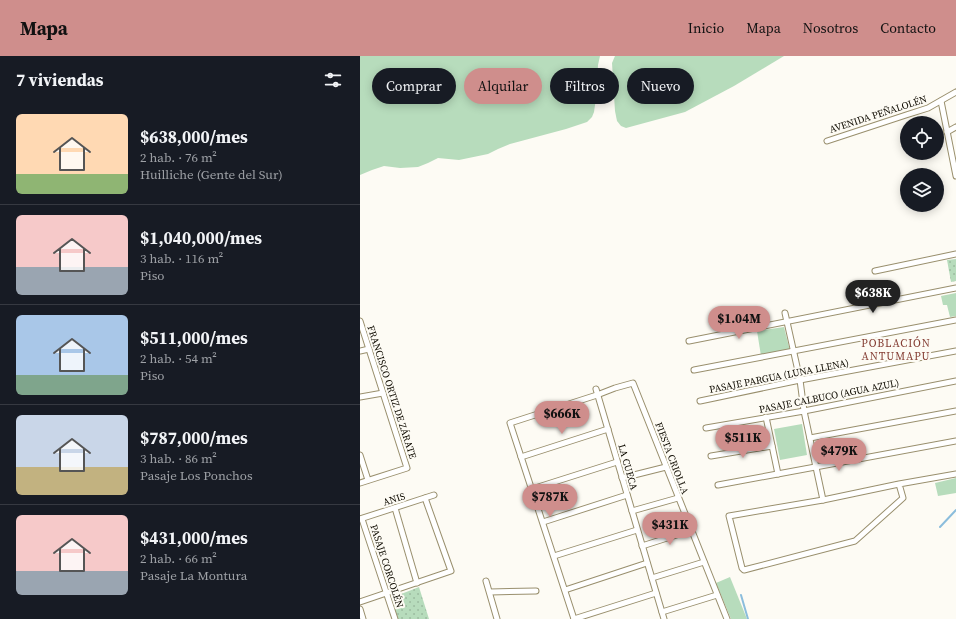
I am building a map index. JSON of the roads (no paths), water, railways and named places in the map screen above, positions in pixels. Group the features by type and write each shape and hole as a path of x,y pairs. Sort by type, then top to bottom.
{"street":[{"name":"AVENIDA PEÑALOLÉN","path":"827,141 928,108 956,92"},
{"path":"941,101 947,132 955,161 956,176"},
{"path":"947,132 956,127"},
{"path":"875,271 956,254"},
{"path":"689,341 956,288"},
{"path":"785,313 800,380 804,411 823,500"},
{"path":"694,370 956,320"},
{"name":"FRANCISCO ORTIZ DE ZÁRATE","path":"360,321 407,468 368,480"},
{"path":"360,351 369,349"},
{"name":"PASAJE PARGUA (LUNA LLENA)","path":"700,401 800,380 956,351"},
{"name":"PASAJE CALBUCO (AGUA AZUL)","path":"706,428 804,411 956,381"},
{"name":"FIESTA CRIOLLA","path":"598,395 633,383 635,385 726,619"},
{"name":"LA CUECA","path":"596,389 664,619"},
{"path":"360,396 383,393"},
{"path":"598,395 510,423 574,619 656,593"},
{"path":"810,438 956,411"},
{"path":"766,417 778,474"},
{"path":"521,457 608,429"},
{"path":"718,485 956,441"},
{"path":"711,456 772,446"},
{"path":"360,455 368,480 360,483"},
{"path":"532,489 617,462"},
{"path":"622,478 666,467"},
{"path":"899,484 903,498 855,541 744,570 742,568 729,516 823,500 899,484 956,474"},
{"name":"ANIS","path":"361,519 434,495"},
{"path":"543,522 627,495"},
{"path":"360,602 451,572 426,498"},
{"path":"632,511 678,498"},
{"path":"395,508 417,583"},
{"name":"PASAJE CORCOLÉN","path":"361,519 395,619"},
{"path":"554,556 637,530"},
{"path":"642,546 692,530"},
{"path":"652,578 704,562"},
{"path":"565,590 647,563"},
{"path":"486,581 497,619"},
{"path":"490,592 536,591"},
{"path":"662,612 717,595"},
{"path":"360,609 363,619"}],"waterway":[{"path":"940,527 956,510"},
{"path":"741,595 748,619"}],"district":[{"name":"POBLACIÓN ANTUMAPU","path":"896,349"}]}
